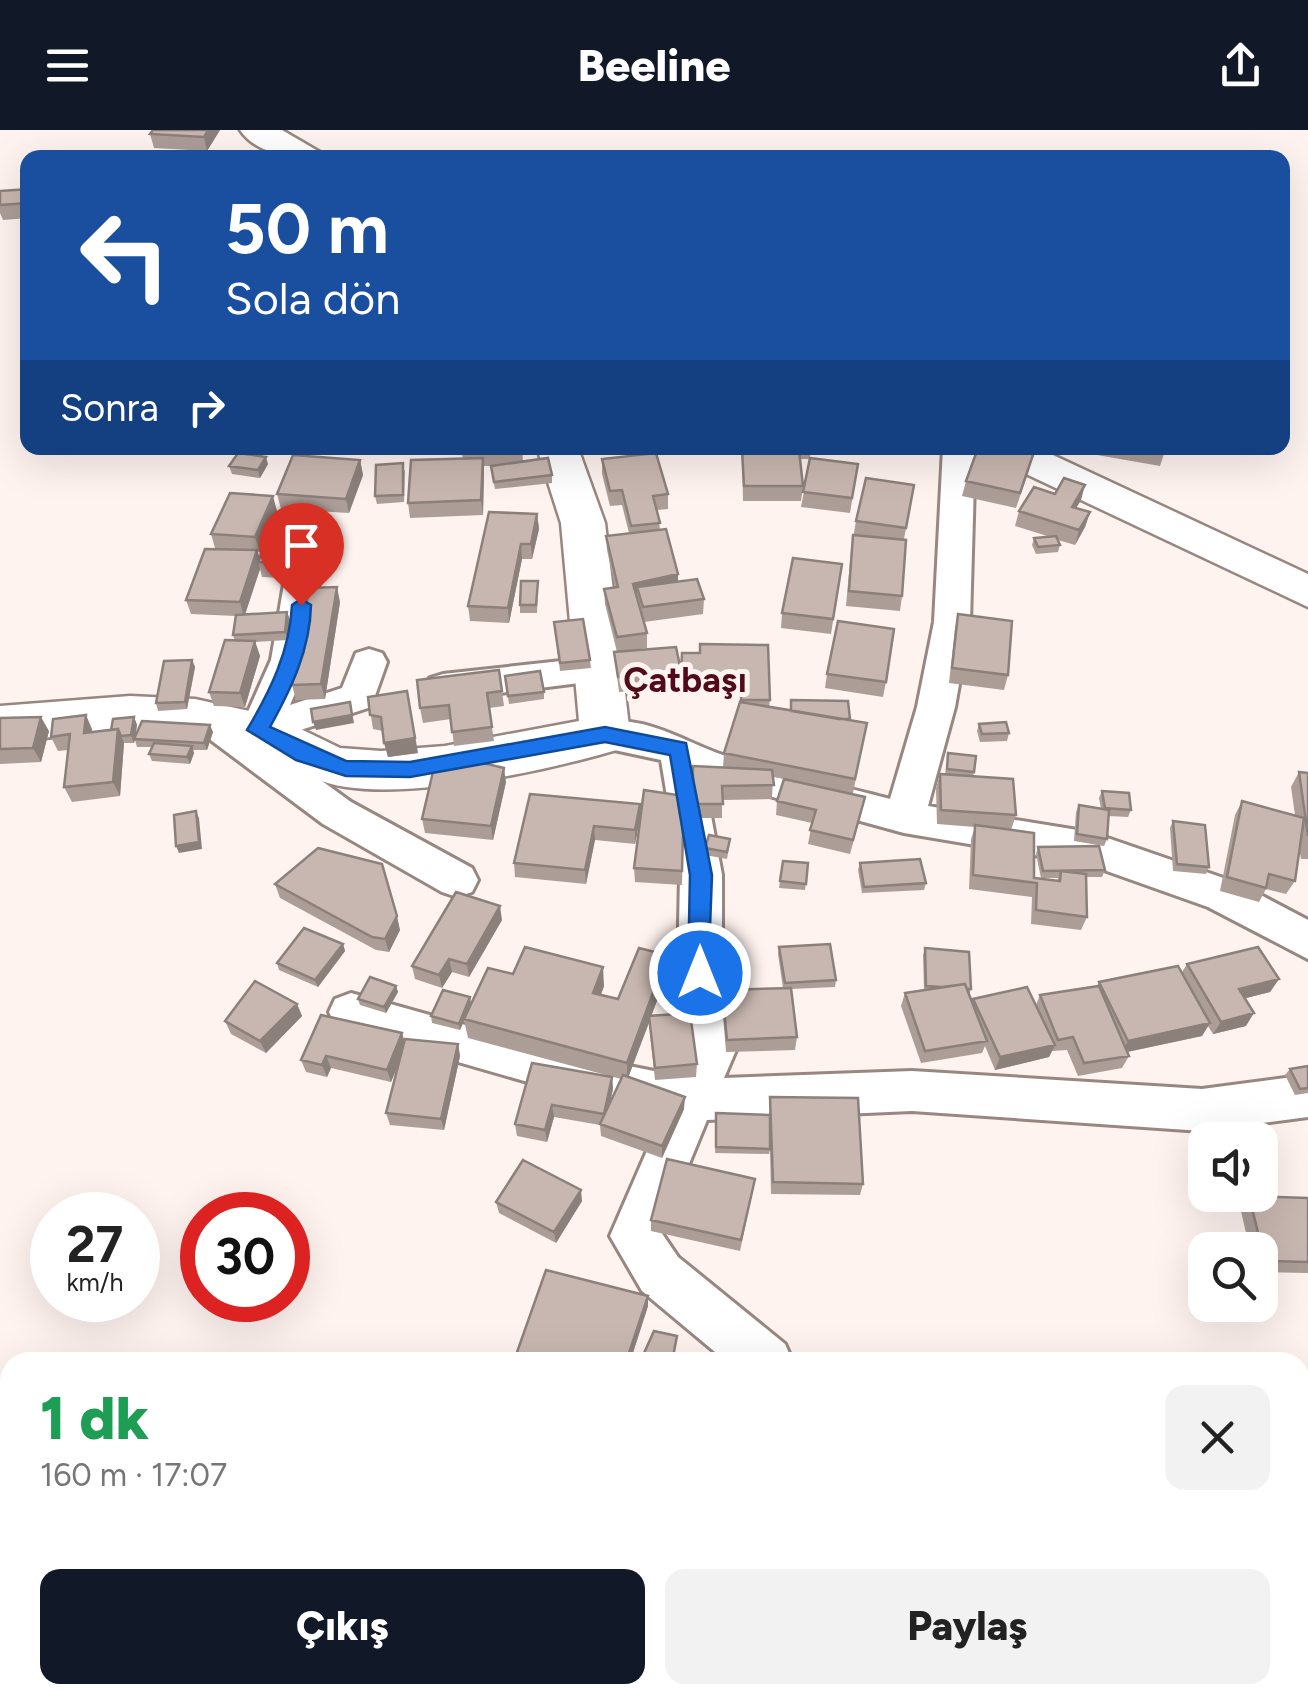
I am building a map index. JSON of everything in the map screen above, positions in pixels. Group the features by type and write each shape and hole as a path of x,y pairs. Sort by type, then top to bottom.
{"street":[{"path":"256,130 297,150"},
{"path":"560,455 583,523 605,734"},
{"path":"904,818 934,726 957,590 952,484 958,455"},
{"path":"1020,455 1308,592"},
{"path":"236,726 284,684 301,626 302,584"},
{"path":"236,726 358,697 369,662"},
{"path":"423,689 598,670"},
{"path":"0,724 166,713 236,726 346,768 410,770 605,734 679,749 722,769 904,818 1090,848 1223,894 1308,941"},
{"path":"236,726 336,813 457,880"},
{"path":"679,749 701,875 700,973 713,1050 635,1236 660,1274 755,1352"},
{"path":"352,1012 569,1074 695,1100 912,1092 1202,1110 1308,1096"}],"building":[{"path":"153,130 208,130 204,137 150,134"},
{"path":"20,190 20,204 0,205 0,191"},
{"path":"237,455 266,457 258,470 229,466"},
{"path":"293,455 360,460 346,499 277,494"},
{"path":"657,455 668,494 653,496 660,523 631,526 622,490 610,491 602,459"},
{"path":"742,455 800,455 803,486 744,486"},
{"path":"975,455 1033,455 1020,493 966,481"},
{"path":"483,458 481,500 408,503 411,460"},
{"path":"548,458 552,475 494,482 491,466"},
{"path":"810,458 858,464 852,498 803,492"},
{"path":"403,463 403,495 375,496 376,465"},
{"path":"866,478 914,485 906,528 856,521"},
{"path":"1064,478 1085,485 1072,507 1090,512 1079,530 1019,511 1034,487 1055,494"},
{"path":"230,493 273,496 255,537 211,534"},
{"path":"489,512 537,514 531,544 521,544 508,608 468,606"},
{"path":"271,527 329,530 317,565 258,562"},
{"path":"666,529 678,574 633,584 647,633 617,637 604,589 618,587 606,536"},
{"path":"853,535 906,540 902,596 849,591"},
{"path":"1056,536 1060,545 1038,547 1034,538"},
{"path":"205,549 257,550 240,602 186,600"},
{"path":"793,558 842,564 833,619 782,613"},
{"path":"697,579 704,599 643,607 637,587"},
{"path":"521,581 538,581 536,605 520,605"},
{"path":"337,587 321,684 292,685 309,588"},
{"path":"287,612 285,632 233,635 236,615"},
{"path":"958,614 1012,621 1008,675 952,668"},
{"path":"583,619 590,660 560,663 554,622"},
{"path":"838,621 894,629 886,682 827,674"},
{"path":"225,640 255,641 240,693 209,692"},
{"path":"700,644 768,645 770,700 741,700 741,677 681,676 682,653 700,653"},
{"path":"676,647 681,671 618,677 614,652"},
{"path":"192,660 185,702 156,703 164,661"},
{"path":"499,670 502,691 487,693 492,727 452,732 449,705 420,708 417,680"},
{"path":"540,671 544,692 508,696 505,676"},
{"path":"407,691 415,738 384,743 381,717 370,715 368,697"},
{"path":"791,700 848,701 850,719 791,711"},
{"path":"350,702 352,715 313,722 311,709"},
{"path":"740,702 867,723 855,779 724,753"},
{"path":"86,715 84,733 118,729 113,782 64,787 70,734 51,737 53,719"},
{"path":"41,717 33,748 0,749 0,718"},
{"path":"134,717 131,735 121,736 118,729 111,730 113,719"},
{"path":"142,721 210,725 204,743 134,739"},
{"path":"1006,722 1009,733 982,734 979,724"},
{"path":"154,743 192,746 187,757 149,754"},
{"path":"948,753 976,756 974,772 947,769"},
{"path":"470,760 504,768 491,826 422,819 435,763 466,766"},
{"path":"693,766 772,770 774,785 722,786 723,804 693,804"},
{"path":"1299,772 1308,773 1308,836"},
{"path":"940,774 1013,779 1016,815 941,810"},
{"path":"784,779 865,797 853,840 810,830 816,810 777,801"},
{"path":"644,790 684,796 682,871 634,868"},
{"path":"1102,791 1129,793 1131,810 1105,808"},
{"path":"530,794 640,804 635,830 594,826 585,870 514,863"},
{"path":"1242,801 1304,818 1295,881 1269,874 1266,888 1227,877"},
{"path":"1079,805 1109,810 1107,839 1077,834"},
{"path":"196,811 199,842 176,846 174,815"},
{"path":"1173,821 1205,825 1209,867 1177,864"},
{"path":"975,825 1034,833 1034,878 1060,881 1061,871 1086,874 1087,917 1036,910 1037,883 973,875"},
{"path":"709,835 730,839 727,852 705,848"},
{"path":"1099,846 1105,870 1043,871 1038,847"},
{"path":"318,848 382,864 397,916 385,939 372,937 275,884"},
{"path":"920,859 926,883 864,887 860,863"},
{"path":"783,861 808,863 806,884 780,881"},
{"path":"456,892 500,906 467,964 449,959 439,975 412,966"},
{"path":"304,928 343,944 315,980 277,963"},
{"path":"830,944 836,980 785,983 779,947"},
{"path":"525,947 603,967 593,993 618,999 639,948 667,955 627,1063 464,1019 488,968 513,974"},
{"path":"1258,947 1279,979 1239,989 1254,1013 1221,1022 1187,964"},
{"path":"925,948 969,952 971,989 965,984 926,986"},
{"path":"1178,966 1210,1023 1128,1041 1099,982"},
{"path":"370,977 396,986 384,1007 358,999"},
{"path":"255,981 297,1004 260,1041 225,1021"},
{"path":"965,984 987,1041 925,1051 905,993"},
{"path":"1099,986 1129,1056 1084,1063 1073,1037 1058,1040 1040,995"},
{"path":"1027,987 1055,1045 1000,1057 973,999"},
{"path":"791,988 797,1037 727,1040 722,990"},
{"path":"443,990 470,997 459,1024 431,1016"},
{"path":"690,1013 697,1064 655,1068 649,1016"},
{"path":"321,1015 402,1033 387,1070 326,1056 322,1065 301,1060"},
{"path":"405,1039 458,1044 441,1119 386,1113"},
{"path":"532,1063 612,1077 604,1114 552,1105 545,1130 515,1124"},
{"path":"1308,1066 1308,1088 1300,1089 1290,1069"},
{"path":"623,1075 685,1097 662,1146 600,1124"},
{"path":"770,1097 858,1098 863,1184 773,1182"},
{"path":"716,1113 770,1115 770,1149 716,1147"},
{"path":"667,1159 755,1179 741,1240 651,1220"},
{"path":"523,1160 581,1190 554,1232 496,1202"},
{"path":"1278,1197 1308,1198 1308,1262 1278,1261 1278,1232 1258,1232 1253,1212 1278,1212"},
{"path":"546,1270 648,1296 629,1352 517,1352"},
{"path":"654,1331 677,1336 674,1352 645,1352"}],"district":[{"name":"Çatbaşı","path":"685,680"}],"route":[{"path":"301,605 301,626 284,684 258,730 304,754 346,768 410,770 605,734 657,741 679,749 701,875 700,973"}]}
